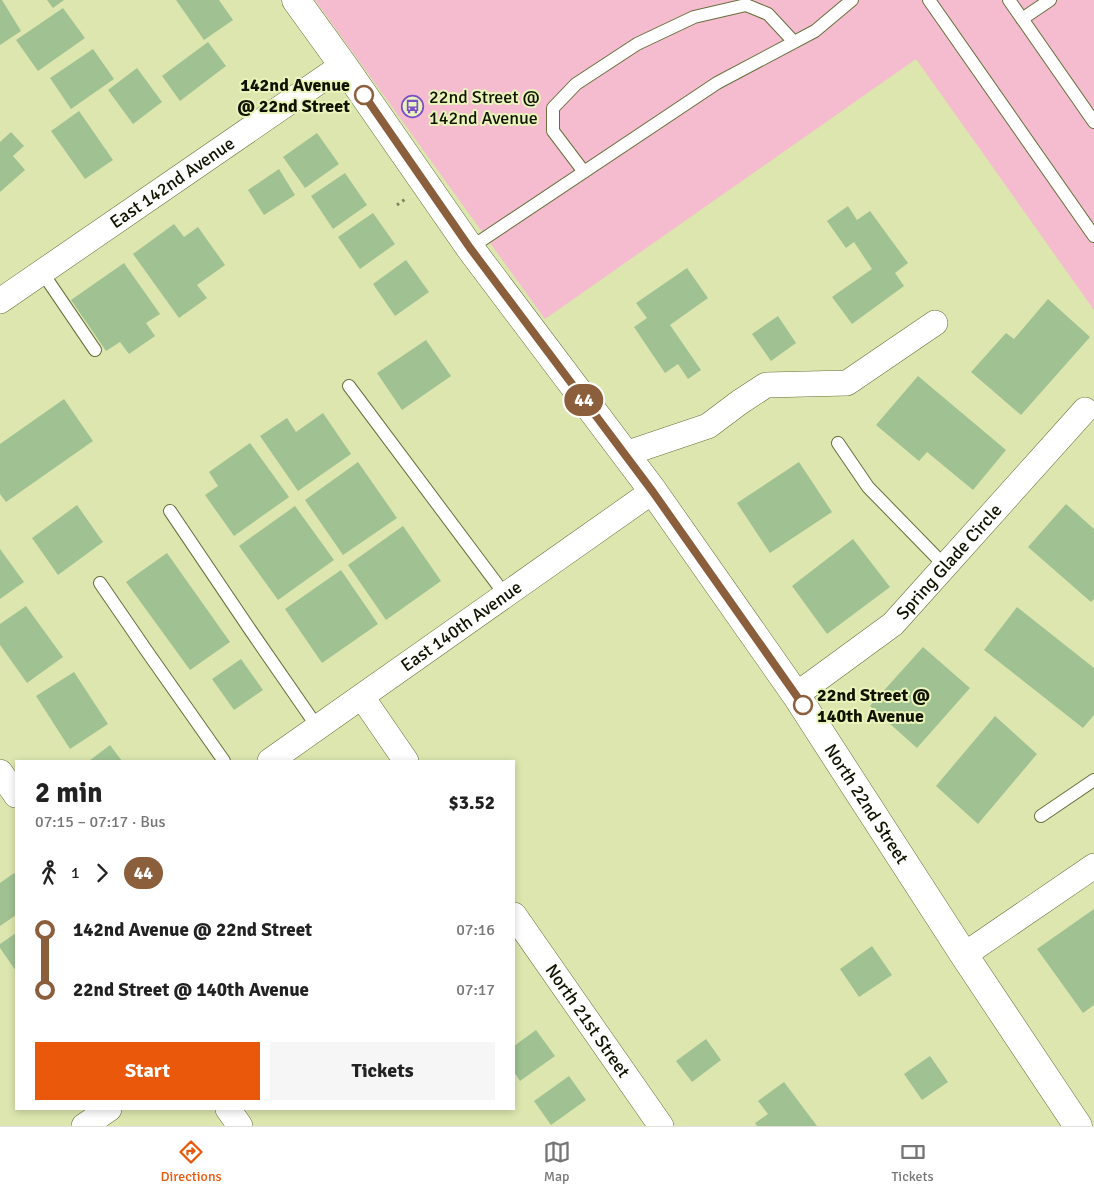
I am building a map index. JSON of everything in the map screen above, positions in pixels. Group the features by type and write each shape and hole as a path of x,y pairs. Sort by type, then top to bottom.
{"street":[{"name":"North 22nd Street","path":"296,0 470,248 653,492 796,695 964,955 1078,1126"},
{"name":"East 142nd Avenue","path":"0,301 343,65"},
{"path":"625,454 708,426 766,385 847,383 935,324"},
{"name":"Spring Glade Circle","path":"796,695 893,624 1085,410"},
{"name":"East 140th Avenue","path":"271,760 653,492"},
{"path":"362,697 405,760"},
{"path":"0,772 15,794"},
{"path":"964,955 1094,866"},
{"name":"North 21st Street","path":"515,916 661,1126"},
{"path":"84,1126 108,1110"},
{"path":"229,1110 240,1126"}],"lane":[{"path":"470,248 717,83 815,31 852,0"},
{"path":"929,0 1094,236"},
{"path":"1009,0 1094,122"},
{"path":"1022,20 1050,0"},
{"path":"584,172 553,131 553,108 576,84 637,44 694,17 746,5 768,14 794,42"},
{"path":"42,272 95,350"},
{"path":"349,386 506,596"},
{"path":"838,443 868,487 945,566"},
{"path":"170,511 318,728"},
{"path":"100,583 223,760"},
{"path":"1041,816 1094,780"}],"shaded area":[{"path":"315,0 1094,0 1094,310 916,59 545,319"}],"building":[{"path":"0,0 2,0 21,31 0,45"},
{"path":"47,0 64,0 53,8"},
{"path":"176,0 219,0 233,20 204,40"},
{"path":"63,8 85,38 38,71 16,40"},
{"path":"208,42 226,66 180,101 162,76"},
{"path":"93,49 114,79 71,109 50,78"},
{"path":"137,68 162,102 133,124 108,90"},
{"path":"79,111 113,160 85,179 51,131"},
{"path":"11,132 24,146 13,156 25,170 0,192 0,142"},
{"path":"317,133 339,164 305,188 283,157"},
{"path":"279,169 295,195 264,215 248,190"},
{"path":"345,173 367,205 333,229 311,196"},
{"path":"848,206 857,220 870,211 908,263 895,273 904,286 852,324 832,297 872,269 854,242 846,248 827,221"},
{"path":"373,213 395,244 360,269 338,237"},
{"path":"174,224 184,237 198,227 225,265 197,285 207,298 179,318 133,254"},
{"path":"406,260 429,292 395,316 373,284"},
{"path":"124,263 160,314 146,323 155,336 129,354 120,342 106,351 71,300"},
{"path":"687,268 708,298 670,325 701,370 688,379 678,364 665,373 634,327 647,318 636,303"},
{"path":"1048,299 1090,337 1021,415 971,372 1006,333 1014,339"},
{"path":"778,316 796,343 771,361 752,334"},
{"path":"426,340 451,376 402,410 377,373"},
{"path":"918,376 1006,450 973,490 927,452 919,461 876,425"},
{"path":"64,399 93,441 6,502 0,494 0,444"},
{"path":"323,413 351,454 298,491 260,436 287,418 296,432"},
{"path":"250,443 289,497 234,536 205,495 218,486 209,472"},
{"path":"358,462 397,518 343,555 305,500"},
{"path":"799,462 832,512 770,553 737,503"},
{"path":"1066,504 1094,529 1094,599 1091,602 1028,547"},
{"path":"77,505 103,542 58,575 32,538"},
{"path":"295,506 334,560 278,600 239,546"},
{"path":"403,526 441,581 386,620 348,565"},
{"path":"853,539 890,587 827,634 792,586"},
{"path":"0,549 24,582 0,599"},
{"path":"167,553 230,642 190,670 126,582"},
{"path":"341,570 378,624 322,663 285,609"},
{"path":"26,606 63,657 27,683 0,645 0,624"},
{"path":"1017,607 1094,668 1094,715 1083,728 984,650"},
{"path":"923,647 970,688 917,748 870,706"},
{"path":"241,659 263,690 234,710 212,679"},
{"path":"74,672 108,724 70,749 36,696"},
{"path":"995,716 1037,754 978,824 936,786"},
{"path":"110,745 121,760 90,760"},
{"path":"14,873 15,874 15,916 0,926 0,883"},
{"path":"1094,909 1094,1005 1083,1013 1037,949"},
{"path":"15,934 15,970 0,948 0,944"},
{"path":"872,946 892,975 859,997 840,969"},
{"path":"536,1030 555,1056 520,1081 515,1074 515,1045"},
{"path":"706,1039 721,1060 692,1082 676,1061"},
{"path":"930,1056 948,1082 922,1100 904,1074"},
{"path":"569,1076 586,1100 551,1125 534,1101"},
{"path":"784,1082 817,1126 757,1126 755,1123 768,1114 758,1101"}],"bus line":[{"name":"44","path":"364,95 470,248 653,492 803,705"}],"place":[{"name":"142nd Avenue @ 22nd Street","path":"364,95"},
{"name":"22nd Street @ 142nd Avenue","path":"413,107"},
{"name":"22nd Street @ 140th Avenue","path":"803,705"}]}
